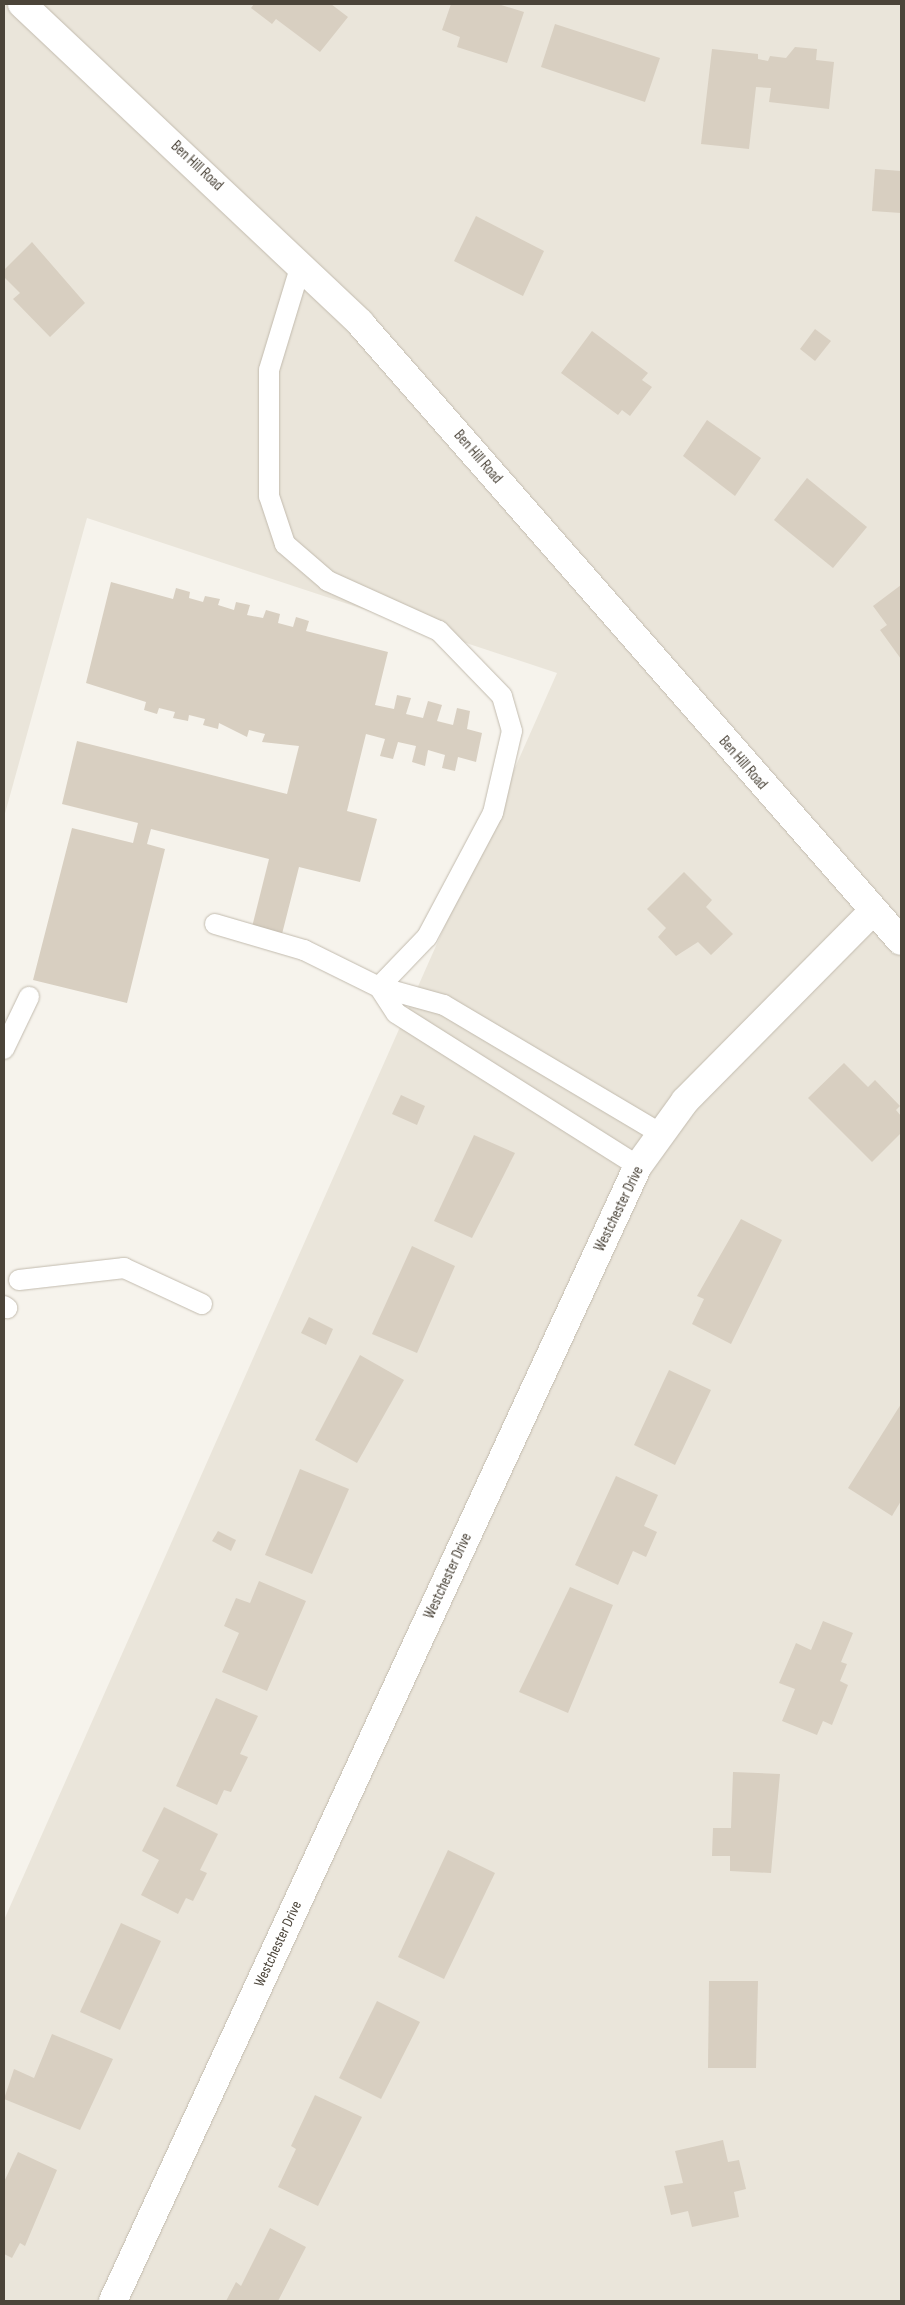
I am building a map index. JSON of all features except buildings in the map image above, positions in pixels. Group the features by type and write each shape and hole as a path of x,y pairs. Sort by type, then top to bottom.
{"street":[{"name":"Ben Hill Road","path":"22,4 301,265 360,323 901,941"},
{"name":"Westchester Drive","path":"113,2301 638,1166 685,1101 873,911"}],"lane":[{"path":"301,265 269,370 269,496 285,544 328,581 440,630 502,696 512,731 493,814 427,937 378,986"},
{"path":"215,924 304,950 378,986 444,1005 661,1134"},
{"path":"378,986 396,1013 638,1166"},
{"path":"4,1049 29,997"},
{"path":"19,1280 124,1268 202,1304"}],"shaded area":[{"path":"4,4 901,4 901,2301 4,2301 4,1920 557,673 87,518 4,817"}]}
